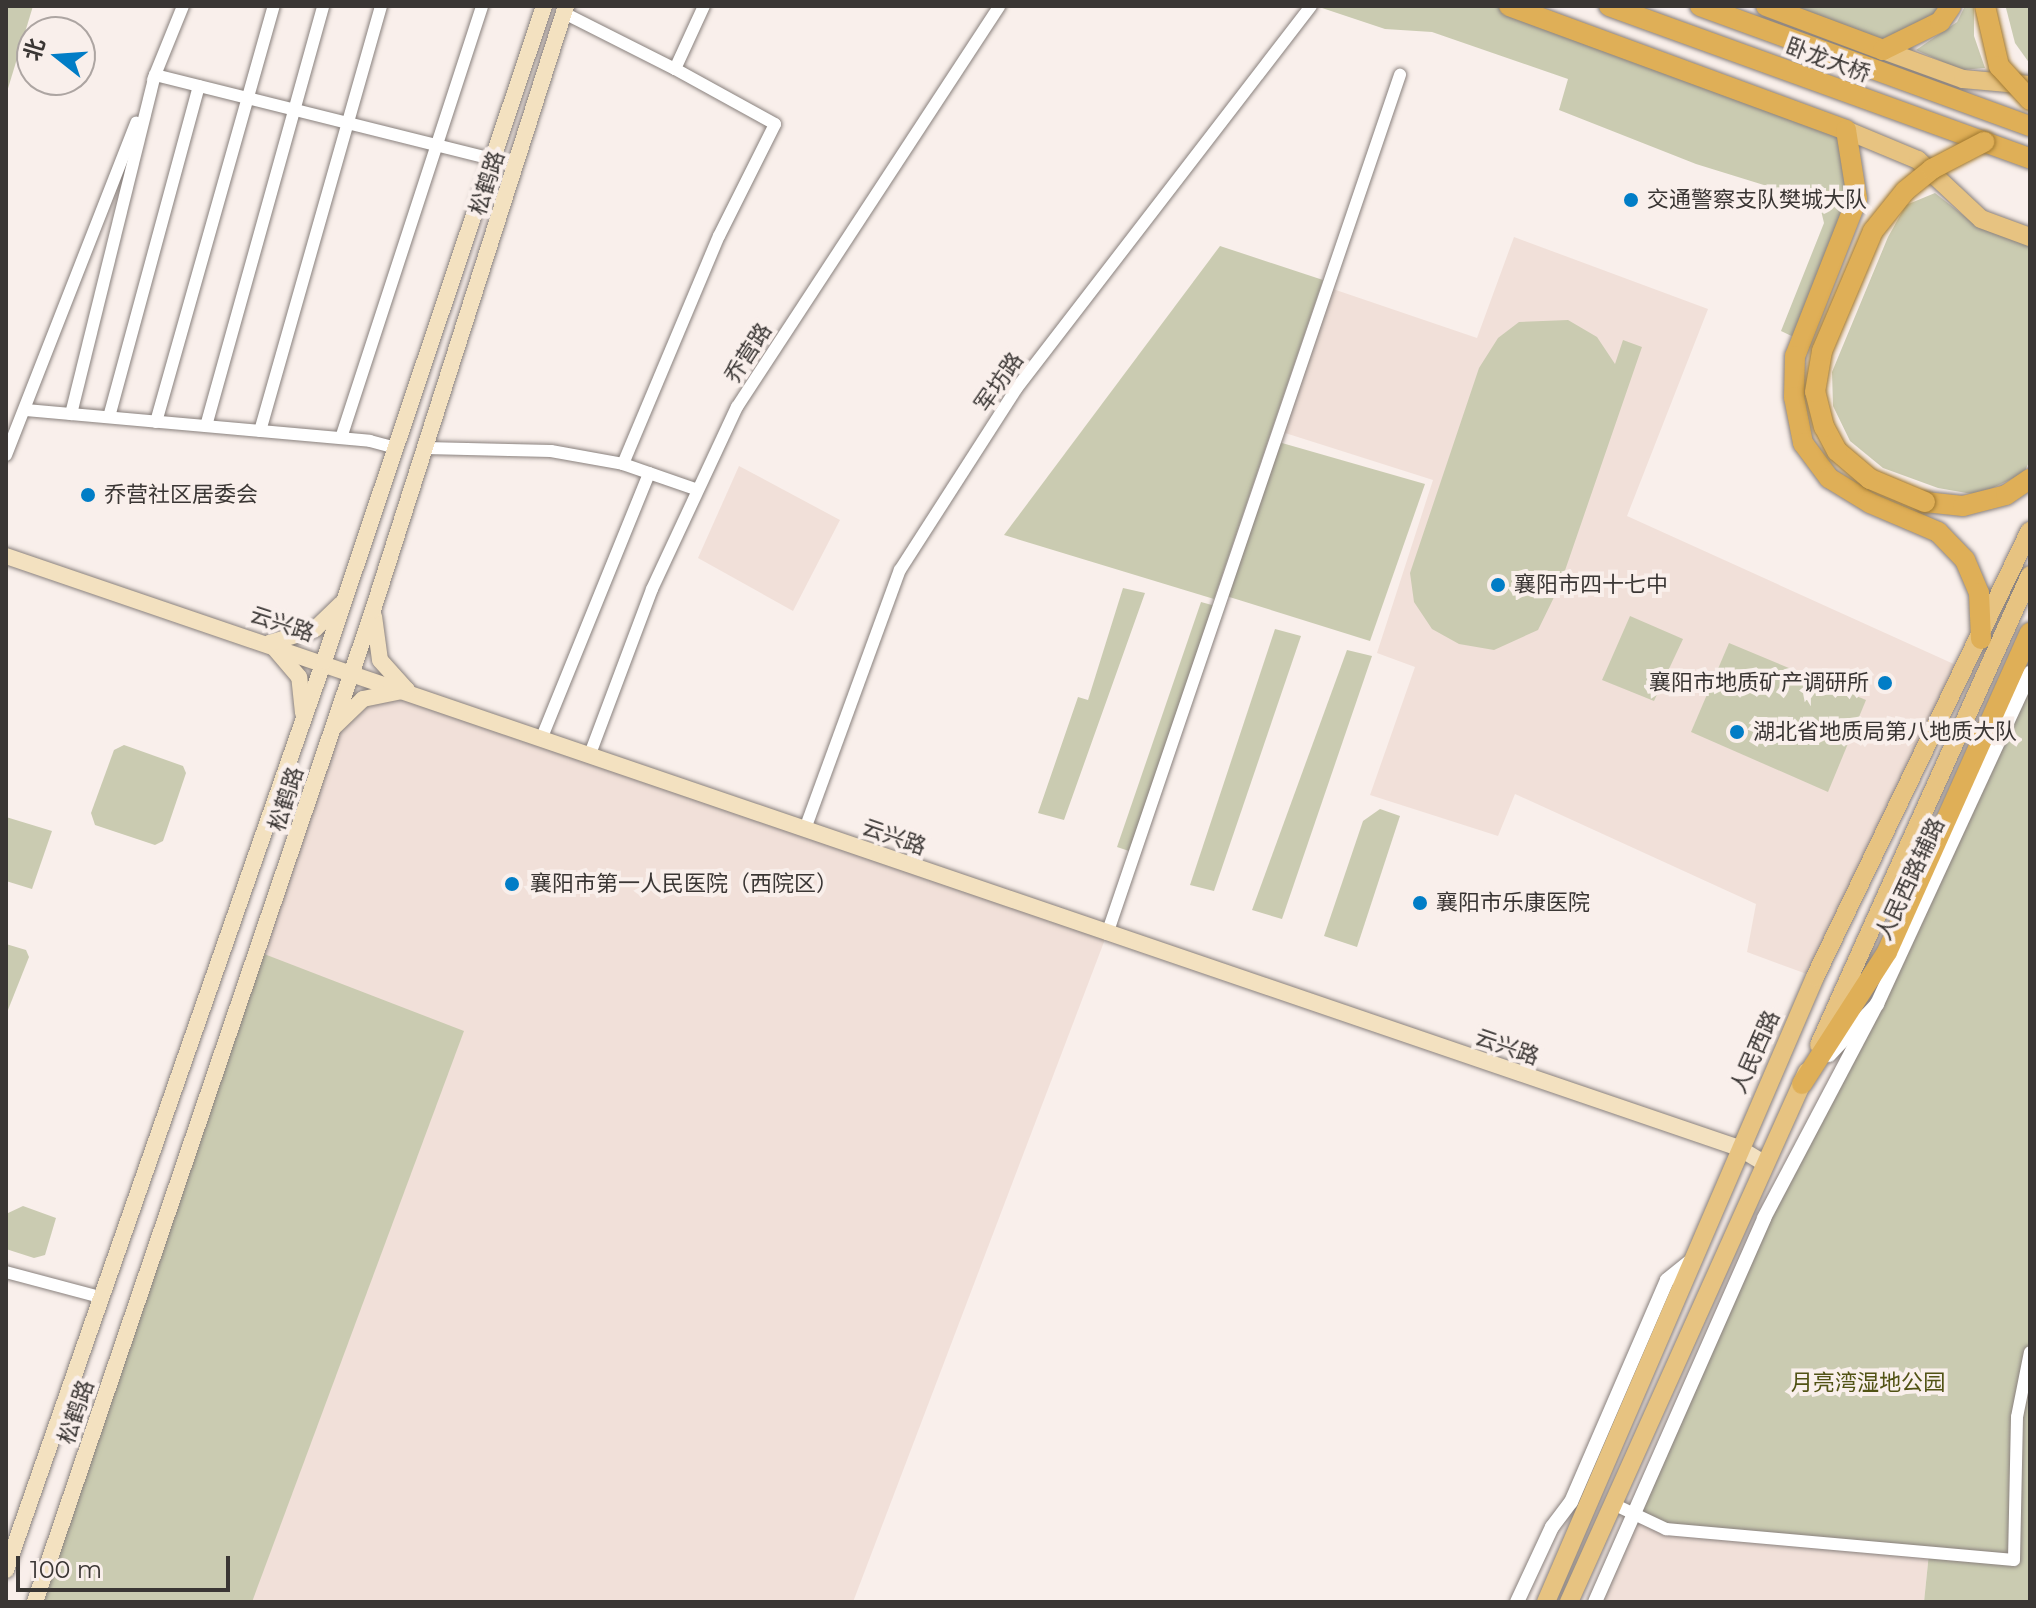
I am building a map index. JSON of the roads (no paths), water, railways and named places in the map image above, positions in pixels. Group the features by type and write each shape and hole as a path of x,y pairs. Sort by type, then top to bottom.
{"highway":[{"path":"1509,6 1846,130 1857,199 1795,356 1794,397 1803,443 1829,478 1870,503 1938,532 1965,560 1979,593 1981,639"},
{"name":"卧龙大桥","path":"1609,6 2030,158"},
{"name":"卧龙大桥","path":"1700,6 2030,126"},
{"path":"1766,6 1883,50 1940,22 1951,6"},
{"path":"1985,6 1999,66 2030,100"},
{"path":"1984,142 1932,169 1905,191 1873,231 1822,351 1815,392 1824,427 1837,451 1870,479 1925,502 1963,506 2006,495 2030,479"},
{"path":"1802,1084 1887,952 2030,632"}],"main road":[{"name":"松鹤路","path":"6,1570 345,600 544,6"},
{"name":"松鹤路","path":"35,1602 353,671 570,13"},
{"path":"1883,50 1963,79 2030,85"},
{"path":"1846,130 1918,160 1981,219 2030,237"},
{"name":"人民西路","path":"1546,1602 1815,977 1981,639 2030,531"},
{"name":"云兴路","path":"6,556 324,661 1107,934 1739,1148 1766,1164"},
{"path":"1569,1602 2030,575"},
{"path":"303,720 299,677 270,643 315,629 345,600"},
{"path":"373,610 380,660 407,690"},
{"path":"334,727 363,699 407,690"}],"street":[{"path":"6,455 183,6"},
{"path":"156,422 274,6"},
{"path":"206,426 323,6"},
{"path":"260,431 381,6"},
{"path":"341,438 482,6"},
{"path":"570,13 586,6"},
{"path":"675,69 704,6"},
{"name":"乔营路","path":"590,754 652,589 737,407 999,6"},
{"name":"军坊路","path":"805,829 900,570 1016,389 1311,6"},
{"path":"570,13 775,124 719,236 623,464"},
{"path":"155,75 493,159"},
{"path":"71,414 155,75"},
{"path":"1107,934 1400,75"},
{"path":"109,417 199,86"},
{"path":"26,410 341,438 396,448"},
{"path":"425,448 551,451 623,464 698,490"},
{"path":"542,737 649,473"},
{"name":"人民西路辅路","path":"1802,1084 1877,1004 2030,673"},
{"path":"1595,1602 1760,1228 1877,1004"},
{"path":"1517,1602 1552,1527 1571,1502 1667,1280 1693,1259"},
{"path":"6,1272 100,1297"},
{"path":"2014,1560 2017,1417 2030,1352"},
{"path":"1613,1504 1666,1529 2030,1561"}],"place":[{"name":"交通警察支队樊城大队","path":"1631,200"},
{"name":"乔营社区居委会","path":"88,495"},
{"name":"襄阳市四十七中","path":"1498,585"},
{"name":"襄阳市地质矿产调研所","path":"1885,683"},
{"name":"湖北省地质局第八地质大队","path":"1737,732"},
{"name":"襄阳市第一人民医院（西院区）","path":"512,884"},
{"name":"襄阳市乐康医院","path":"1420,903"}],"park label":[{"name":"月亮湾湿地公园","path":"1868,1383"}]}
